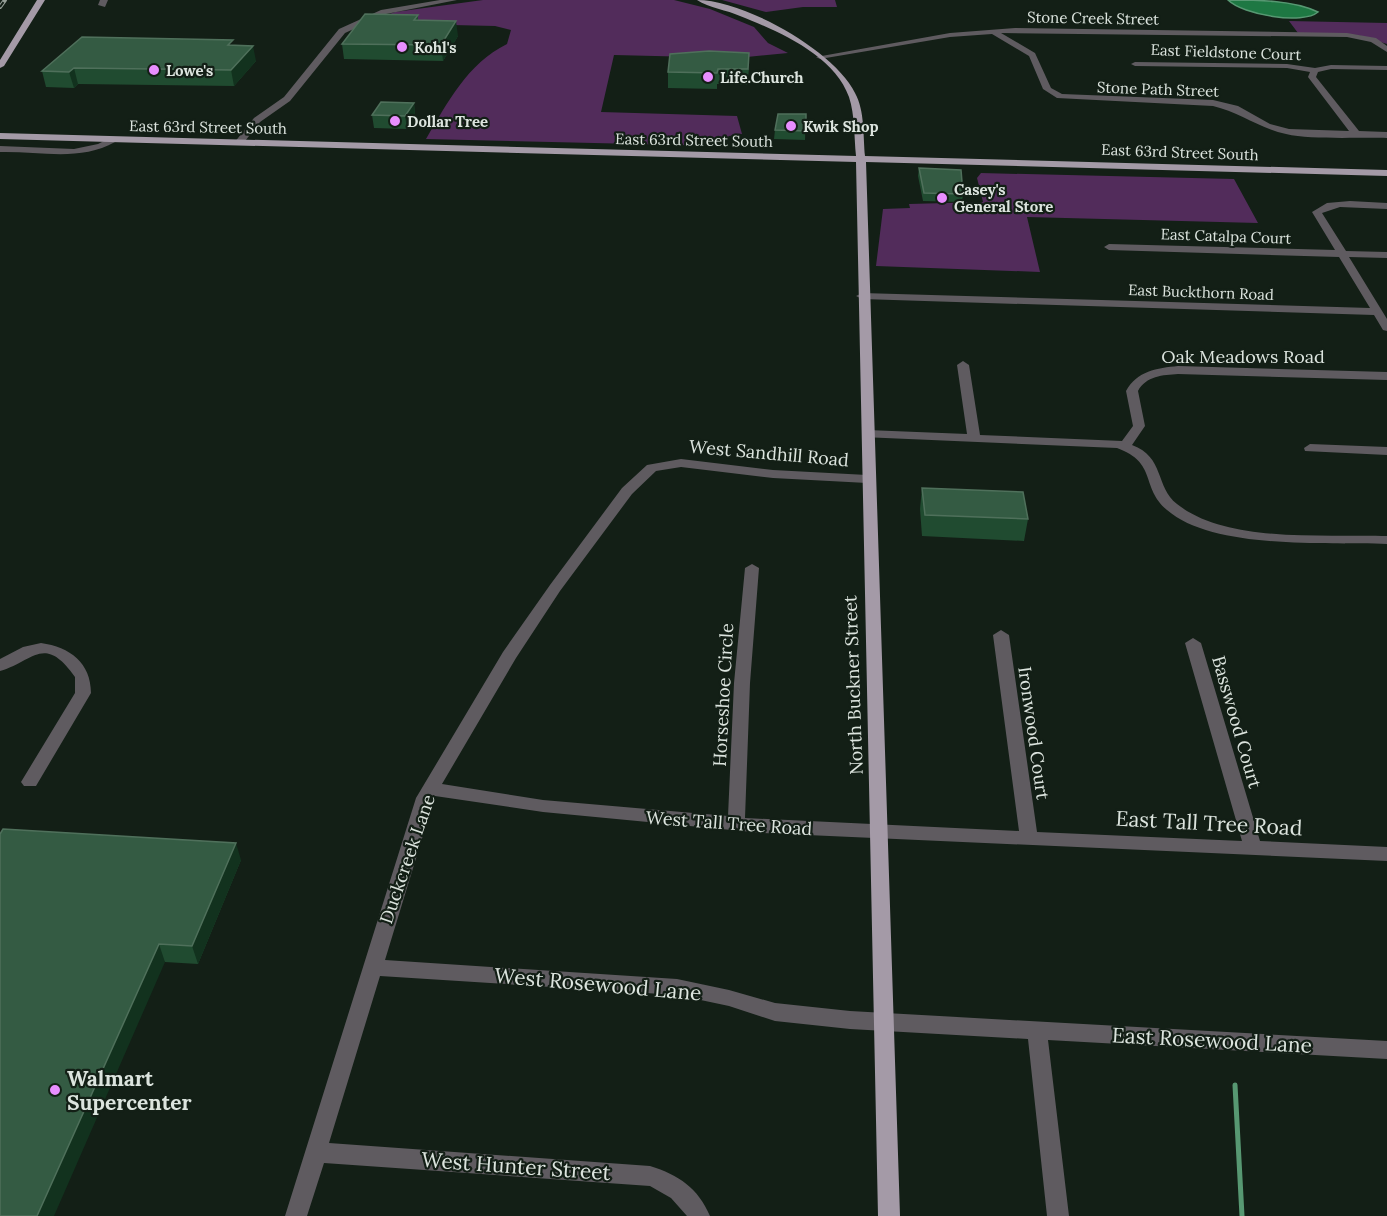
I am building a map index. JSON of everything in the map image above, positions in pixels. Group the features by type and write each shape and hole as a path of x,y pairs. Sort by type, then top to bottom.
{"main road":[{"path":"11,29 31,0"},
{"path":"0,66 41,0"},
{"name":"North Buckner Street","path":"701,0 787,34 820,57 850,88 853,96 860,156 867,479 889,1216"},
{"name":"East 63rd Street South","path":"0,136 860,156 1387,172"}],"street":[{"path":"239,143 257,120 287,99 342,31 384,12 453,0"},
{"name":"Stone Creek Street","path":"820,57 950,35 1042,29 1346,35 1380,43 1387,50"},
{"name":"Stone Path Street","path":"992,31 1032,55 1047,89 1060,96 1213,103 1244,111 1276,129 1297,133 1387,135"},
{"name":"East Fieldstone Court","path":"1135,64 1287,66 1315,70 1331,66 1387,68"},
{"path":"1315,70 1312,76 1356,134"},
{"path":"0,149 85,151 100,148 112,140"},
{"path":"1387,206 1341,204 1323,207 1317,214 1387,328"},
{"name":"East Catalpa Court","path":"1109,248 1387,255"},
{"name":"East Buckthorn Road","path":"862,296 1377,312"},
{"path":"963,365 974,438"},
{"name":"Oak Meadows Road","path":"1125,446 1139,426 1132,391 1138,380 1152,373 1178,370 1387,376"},
{"name":"West Sandhill Road","path":"867,434 1110,442 1125,446"},
{"path":"1125,446 1137,450 1151,463 1168,503 1184,516 1211,528 1237,534 1387,540"},
{"path":"1310,448 1387,451"},
{"name":"West Sandhill Road","path":"667,464 686,463 773,474 867,479"},
{"name":"Duckcreek Lane","path":"296,1216 420,810 430,789 509,656 555,588 631,486 652,468 667,464"},
{"name":"Horseshoe Circle","path":"736,824 742,683 752,568"},
{"name":"Ironwood Court","path":"1001,634 1029,837"},
{"name":"Basswood Court","path":"1193,643 1253,848"},
{"path":"5,664 34,648 44,648 68,657 83,677 83,693 30,782"},
{"name":"West Tall Tree Road","path":"430,789 552,807 736,824 1029,837"},
{"name":"East Tall Tree Road","path":"1029,837 1387,854"},
{"name":"West Rosewood Lane","path":"372,967 677,987 782,1013 884,1023 1037,1031"},
{"path":"1037,1031 1058,1216"},
{"name":"East Rosewood Lane","path":"1037,1031 1387,1050"},
{"name":"West Hunter Street","path":"316,1152 650,1176 675,1186 686,1196 699,1216"}],"shaded area":[{"path":"483,0 674,0 710,9 754,27 768,43 788,53 737,58 614,55 601,112 737,116 742,134 729,136 722,146 426,139 460,85 481,62 507,44 511,30 495,26 367,23 395,12"},
{"path":"722,0 835,0 837,7 803,7 766,12"},
{"path":"1228,0 1286,3 1318,12 1300,18 1287,18 1259,14"},
{"path":"1289,21 1387,23 1387,44 1358,35 1298,33"},
{"path":"981,173 1234,179 1258,223 1027,217 1040,272 876,266 883,209 910,208 909,204 983,202 977,178"}],"building":[{"path":"365,14 418,15 414,20 456,21 441,45 342,44"},
{"path":"82,37 233,40 228,45 253,46 231,70 74,68 69,72 42,71"},
{"path":"709,51 749,53 748,69 718,69 717,73 668,72 670,54"},
{"path":"381,102 414,103 405,116 372,115"},
{"path":"778,114 806,114 806,131 775,130"},
{"path":"919,168 961,170 963,194 924,193"},
{"path":"922,488 1023,492 1028,519 925,515"},
{"name":"Walmart Supercenter","path":"3,829 236,843 192,946 159,944 37,1216 0,1216 0,834"}],"waterway":[{"path":"1235,1085 1242,1216"}],"railway":[{"path":"0,7 5,0"}],"place":[{"name":"Kohl's","path":"402,47"},
{"name":"Lowe's","path":"154,70"},
{"name":"Life.Church","path":"708,77"},
{"name":"Dollar Tree","path":"395,121"},
{"name":"Kwik Shop","path":"791,126"},
{"name":"Casey's General Store","path":"942,198"},
{"name":"Walmart Supercenter","path":"55,1090"}]}
